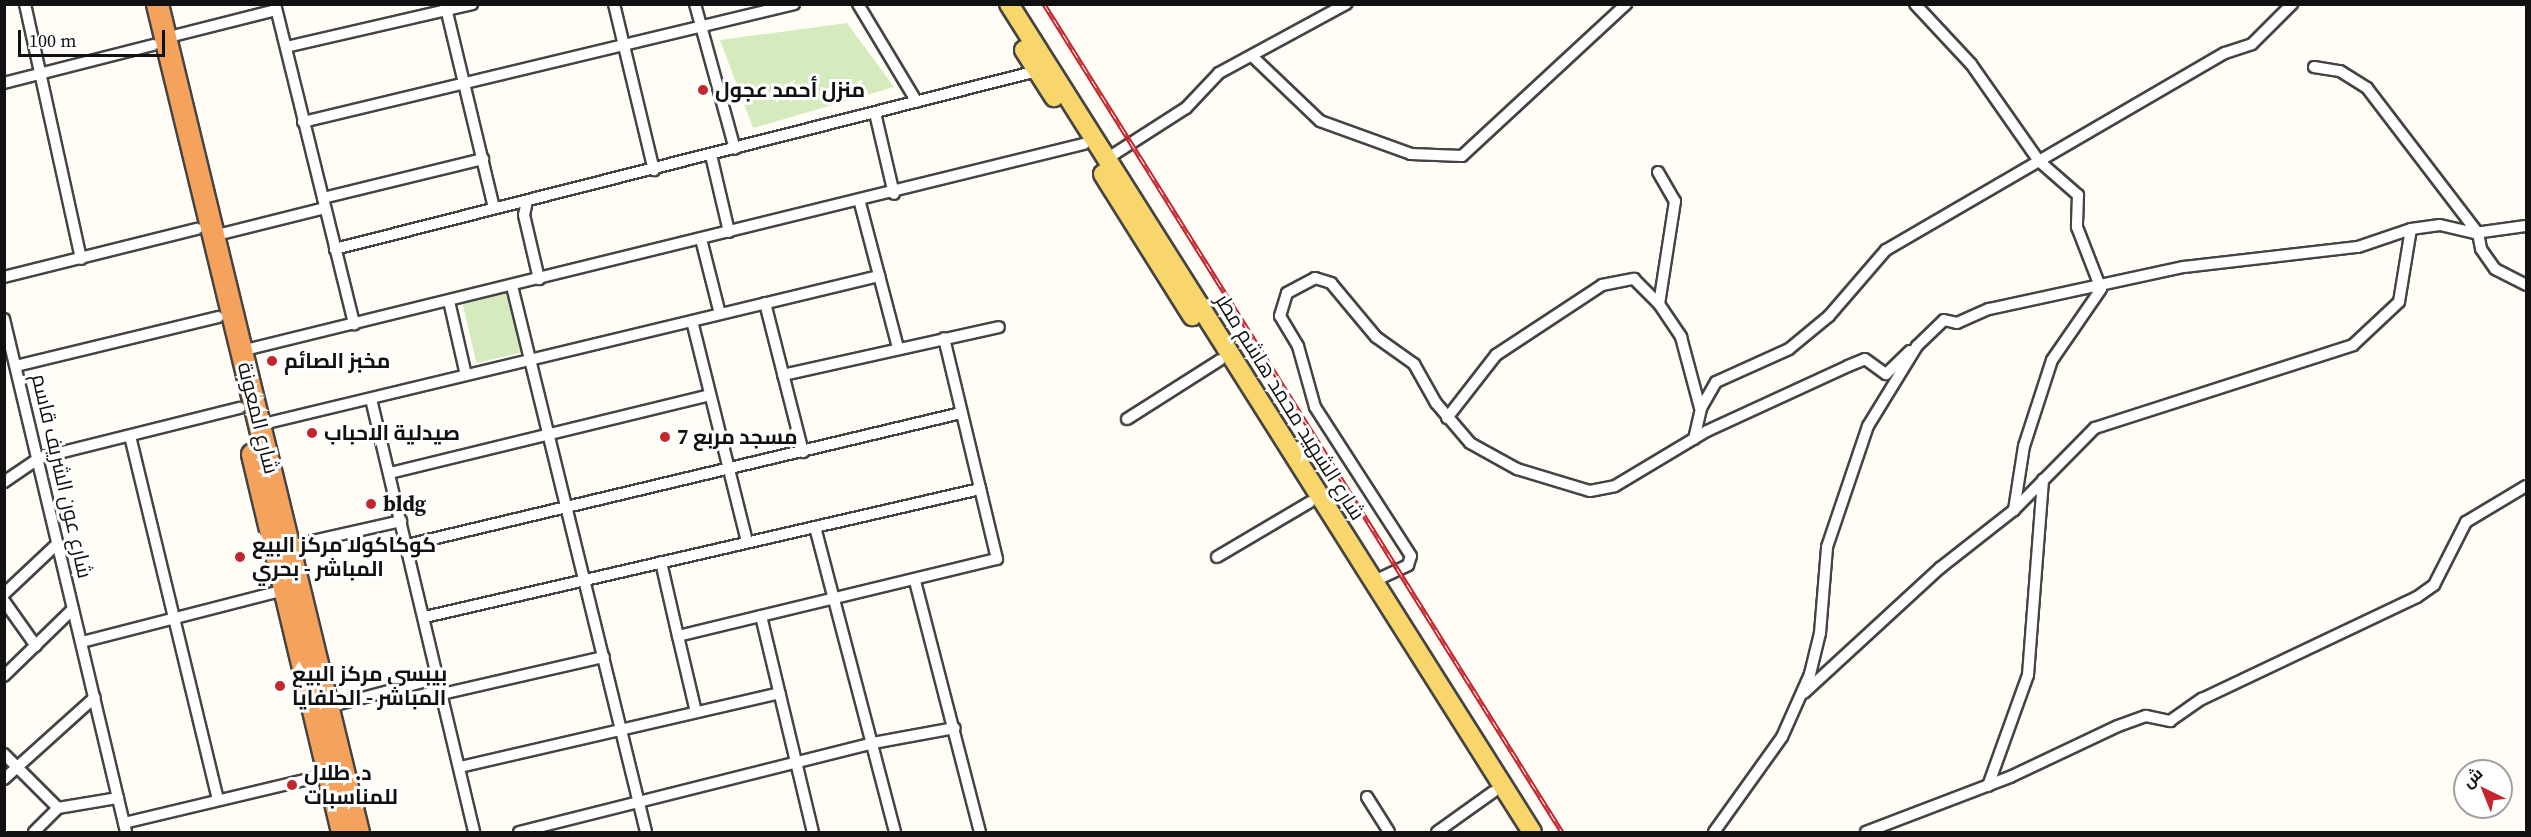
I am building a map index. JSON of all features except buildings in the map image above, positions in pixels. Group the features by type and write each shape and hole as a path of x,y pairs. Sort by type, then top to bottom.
{"highway":[{"name":"شارع المعونة","path":"143,4 159,42 205,233 241,351 358,832"},
{"name":"شارع المعونة","path":"157,4 159,42"},
{"name":"شارع المعونة","path":"205,233 218,317 342,832"}],"main road":[{"name":"شارع الشهيد محمد هاشم مطر","path":"996,4 1517,832"},
{"name":"شارع الشهيد محمد هاشم مطر","path":"1009,4 1532,832"}],"street":[{"path":"25,4 81,259"},
{"path":"286,47 446,7 472,4"},
{"path":"614,4 654,170"},
{"path":"695,4 735,149"},
{"path":"303,122 794,4"},
{"path":"1108,158 1186,108 1219,73 1346,4"},
{"path":"1252,56 1320,122 1411,153 1462,156 1626,4"},
{"path":"1915,4 1971,64 2039,161 2078,195 2077,227 2101,289"},
{"path":"1694,439 1701,408 1716,382 1780,355 1829,316 1895,244 2225,53 2252,44 2292,4"},
{"path":"861,5 917,102"},
{"path":"4,83 42,75 275,7 354,324"},
{"path":"446,7 494,208"},
{"path":"2314,67 2340,71 2367,88 2478,233 2481,249 2495,269 2526,285"},
{"path":"336,249 1037,71"},
{"path":"875,113 894,194"},
{"path":"241,351 701,238 894,194 1084,144"},
{"path":"711,155 729,232"},
{"path":"4,277 205,233 483,159"},
{"path":"1658,172 1675,201 1659,304"},
{"path":"527,201 524,215 539,279"},
{"path":"860,202 898,348"},
{"path":"1372,582 1408,565 1411,556 1316,407 1298,346 1280,316 1282,298 1315,278 1331,283 1376,337 1414,364 1447,418 1489,456 1590,491 1615,486 1694,439 1865,360 1886,374 1944,320 1957,323 1989,309 2101,289 2184,267 2358,247 2411,229 2440,225 2478,233 2526,226"},
{"path":"1801,695 1940,568 2014,510 2095,428 2353,345 2398,302 2411,229"},
{"path":"701,238 720,314"},
{"path":"259,425 879,276"},
{"path":"1447,418 1496,355 1602,285 1634,279 1659,304 1682,337 1701,408"},
{"path":"512,286 646,832"},
{"path":"2014,510 2025,446 2052,360 2101,289"},
{"path":"449,301 466,375"},
{"path":"765,303 802,452"},
{"path":"16,366 218,317"},
{"name":"شارع عون الشريف قاسم","path":"4,319 39,458 57,544 125,828"},
{"path":"692,321 747,541"},
{"path":"783,375 999,327"},
{"path":"678,636 915,582 998,559 944,338"},
{"path":"1714,832 1782,737 1801,695 1818,647 1823,568 1833,528 1868,426 1917,346"},
{"path":"1127,419 1220,360"},
{"path":"390,472 709,395"},
{"path":"371,399 425,617 474,832"},
{"path":"6,476 39,458 240,408"},
{"path":"407,545 961,414"},
{"path":"130,435 218,800"},
{"path":"1988,786 2028,675 2043,480"},
{"path":"1866,832 1988,786 2146,716 2170,721 2202,699 2417,597 2434,585 2466,522 2526,486"},
{"path":"425,617 980,489"},
{"path":"1217,557 1310,502"},
{"path":"290,546 401,521"},
{"path":"815,526 895,832"},
{"path":"4,594 57,544"},
{"path":"661,562 696,712"},
{"path":"915,582 955,728 980,832"},
{"path":"81,642 284,590"},
{"path":"4,601 36,646"},
{"path":"4,676 73,609"},
{"path":"761,616 813,832"},
{"path":"442,694 604,657"},
{"path":"328,707 438,678"},
{"path":"460,767 780,693"},
{"path":"4,779 95,697"},
{"path":"519,832 639,804 873,743 955,728"},
{"path":"4,754 58,808"},
{"path":"125,828 218,800 329,774"},
{"path":"1437,832 1493,792"},
{"path":"1367,797 1389,832"},
{"path":"34,832 58,808 118,798"}],"green space":[{"path":"847,23 894,87 753,128 720,40"},
{"path":"508,291 522,352 476,363 462,302"}],"railway":[{"path":"1044,4 1562,832"}],"place":[{"name":"منزل أحمد عجول","path":"703,90"},
{"name":"مخبز الصائم","path":"272,361"},
{"name":"صيدلية الاحباب","path":"312,433"},
{"name":"مسجد مربع 7","path":"665,437"},
{"name":"bldg","path":"371,504"},
{"name":"كوكاكولا مركز البيع المباشر - بحري","path":"240,557"},
{"name":"بيبسي مركز البيع المباشر - الحلفايا","path":"280,686"},
{"name":"د. طلال للمناسبات","path":"292,785"}]}
